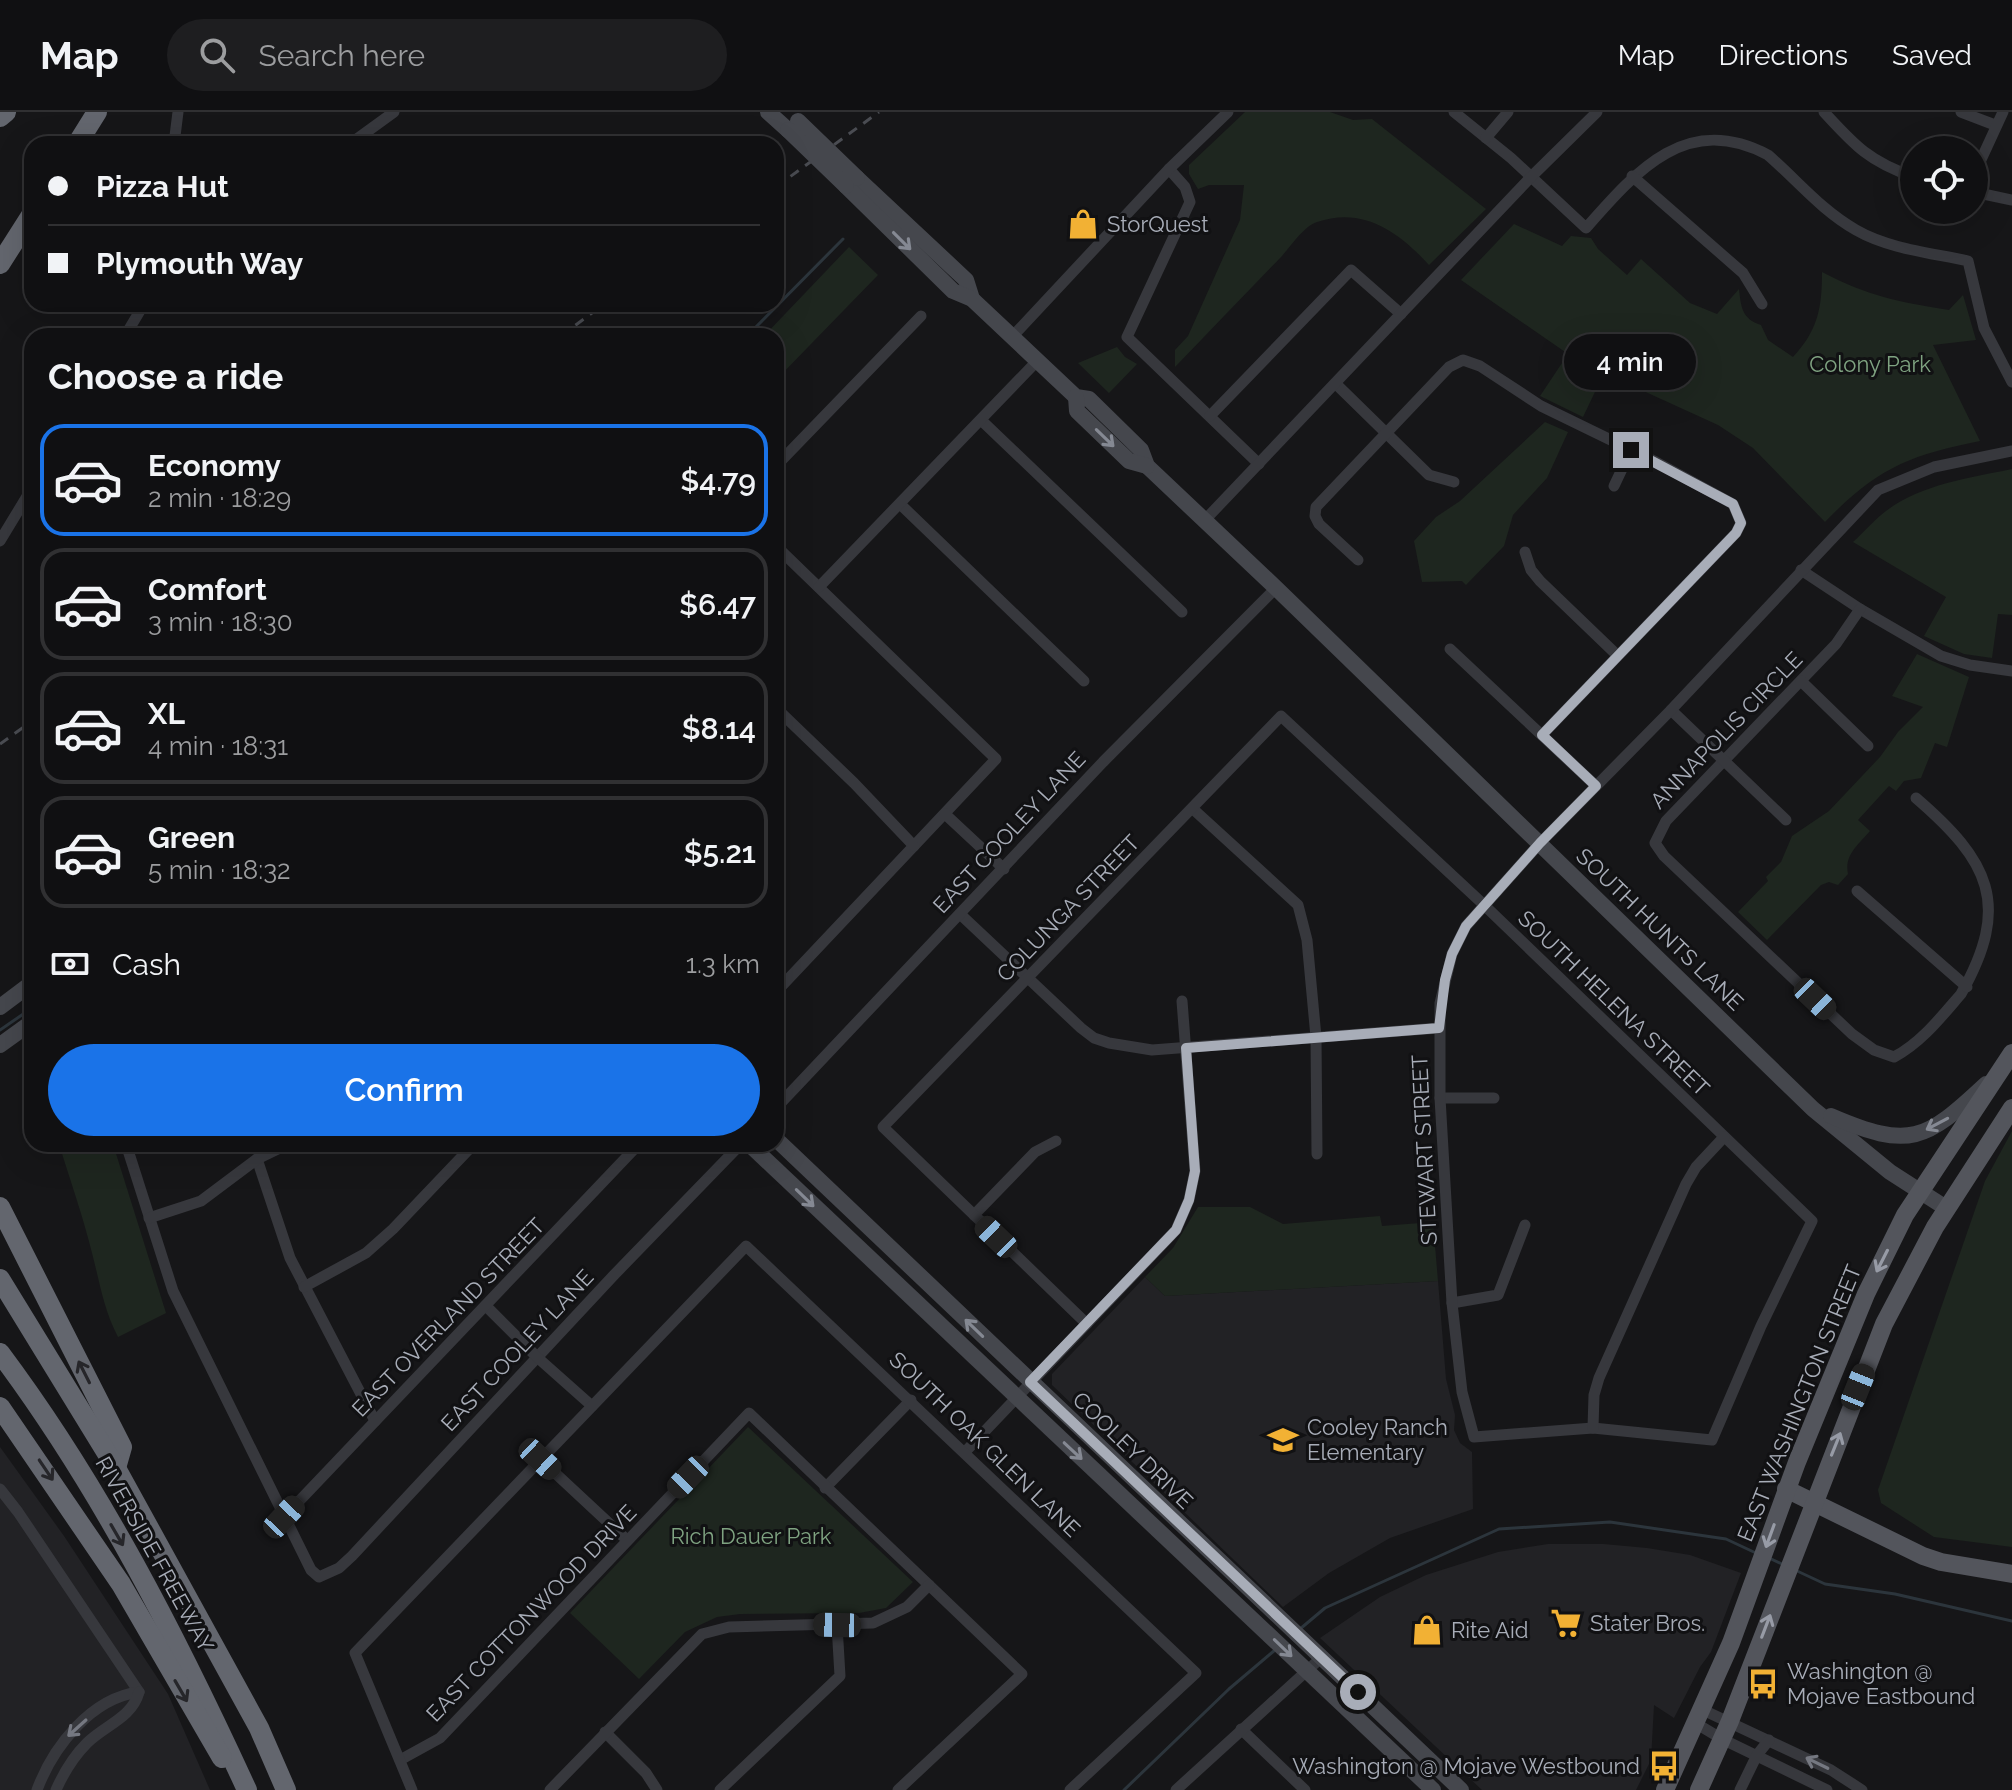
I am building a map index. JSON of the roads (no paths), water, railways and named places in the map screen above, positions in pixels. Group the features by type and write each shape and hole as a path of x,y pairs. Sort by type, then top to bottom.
{"highway":[{"path":"82,136 97,112"},
{"path":"0,264 24,226"},
{"path":"0,1207 122,1447 116,1468"},
{"name":"RIVERSIDE FREEWAY","path":"0,1279 116,1468 259,1728 286,1790"},
{"name":"RIVERSIDE FREEWAY","path":"0,1353 49,1420 117,1534 191,1668 245,1790"},
{"path":"0,1407 121,1584 208,1737 245,1790"}],"main road":[{"name":"EAST WASHINGTON STREET","path":"1665,1790 1700,1717 1786,1489 1866,1294 1919,1192 2012,1053"},
{"path":"1699,1790 1730,1721 1884,1324 1946,1208 2012,1108"},
{"path":"1786,1489 1923,1556 2012,1574"}],"street":[{"path":"175,136 178,112"},
{"path":"361,136 394,112"},
{"name":"SOUTH HUNTS LANE","path":"768,112 791,121 852,182 966,280 972,299 1076,397 1089,399 1141,450 1147,466 1813,1109 1890,1172 1946,1208"},
{"path":"1012,337 1169,169 1228,112"},
{"path":"1454,112 1586,228 1655,150 1672,137"},
{"path":"1486,138 1508,112"},
{"path":"1204,521 1531,177 1597,112"},
{"path":"1824,112 1869,158 1900,172"},
{"path":"1961,112 1995,125"},
{"path":"1988,142 2003,112"},
{"path":"1729,129 1752,141 1820,206 1859,232 1891,243 1968,261 1984,328 2012,382"},
{"path":"1169,169 1185,187 1190,202 1127,337 1259,464"},
{"path":"1632,176 1743,273 1762,304"},
{"path":"1988,195 2012,200"},
{"path":"1210,416 1351,270 1401,314"},
{"path":"784,458 921,316"},
{"path":"819,587 1038,360"},
{"path":"1358,560 1319,524 1315,516 1316,507 1449,367 1463,360 1480,366 1541,406 1733,504 1741,523 1736,533 1542,735"},
{"path":"1336,384 1429,475 1454,482"},
{"path":"981,420 1182,612"},
{"path":"1614,486 1631,450"},
{"name":"STEWART STREET","path":"1593,1428 1474,1437 1462,1392 1452,1303 1440,1098 1440,1003 1452,954 1466,926 1483,904 1878,490 1934,467 2012,451"},
{"path":"0,541 24,501"},
{"path":"900,504 1084,681"},
{"path":"1525,552 1531,570 1540,581 1617,655"},
{"path":"784,554 996,759 784,984"},
{"path":"1801,570 1941,656 1970,665 2012,671"},
{"name":"EAST COOLEY LANE","path":"784,1100 1103,762 1276,588"},
{"name":"ANNAPOLIS CIRCLE","path":"1860,609 1847,632 1660,829 1655,843 1657,849 1852,1034 1874,1050 1894,1057 1912,1045 1984,968 1998,931"},
{"path":"1450,649 1596,786"},
{"path":"1801,681 1868,746"},
{"path":"1671,710 1786,820"},
{"path":"784,716 914,846"},
{"name":"COLUNGA STREET","path":"974,1215 883,1127 1281,716"},
{"name":"SOUTH HELENA STREET","path":"1281,716 1483,904 1812,1221 1761,1326 1712,1440 1593,1428"},
{"path":"1916,798 1983,861 1999,894"},
{"path":"1193,809 1298,905 1307,940 1316,1037 1317,1154"},
{"path":"945,814 1004,869"},
{"path":"1857,891 1967,987"},
{"path":"960,914 1065,1016 1094,1038 1129,1048 1186,1048 1439,1028"},
{"path":"0,1007 24,989"},
{"path":"965,1452 1176,1230 1189,1200 1195,1171 1182,1001"},
{"path":"0,1045 24,1028"},
{"path":"1813,1109 1871,1133 1893,1137 1913,1135 1933,1128 1956,1114 1996,1075"},
{"path":"1440,1098 1494,1098"},
{"path":"1593,1428 1594,1395 1599,1378 1679,1198 1696,1167 1724,1137"},
{"path":"1056,1141 1035,1152 974,1215 1087,1324"},
{"name":"COOLEY DRIVE","path":"784,1147 1458,1789"},
{"path":"128,1152 173,1291 284,1517"},
{"path":"149,1218 201,1201 257,1159 271,1152"},
{"path":"304,1287 366,1253 466,1152"},
{"name":"EAST OVERLAND STREET","path":"284,1517 633,1152"},
{"name":"EAST COOLEY LANE","path":"284,1517 311,1570 319,1577 339,1568 733,1152"},
{"name":"COOLEY DRIVE","path":"757,1152 1433,1790"},
{"path":"257,1159 290,1258 375,1421"},
{"path":"1452,1303 1498,1295 1525,1225"},
{"name":"SOUTH OAK GLEN LANE","path":"592,1406 746,1246 1196,1673 1070,1790"},
{"path":"412,1790 355,1653 592,1406 486,1306"},
{"path":"898,1790 1022,1674 825,1488 911,1400"},
{"name":"EAST COTTONWOOD DRIVE","path":"400,1760 440,1738 749,1413 825,1488"},
{"path":"540,1459 627,1540"},
{"path":"0,1489 139,1692 135,1707 88,1742 66,1768 56,1790"},
{"path":"550,1790 702,1634 729,1627 873,1623 907,1607 929,1585"},
{"path":"1238,1606 1251,1592"},
{"path":"720,1790 840,1676 837,1625"},
{"path":"1176,1790 1322,1657"},
{"path":"37,1790 57,1749 74,1728 122,1694 139,1692"},
{"path":"1369,1730 1382,1716"},
{"path":"1700,1717 1730,1721 1831,1770 1862,1790"},
{"path":"1700,1717 1722,1739 1827,1790"},
{"path":"1241,1729 1305,1790"},
{"path":"605,1732 646,1773 657,1790"},
{"path":"1740,1790 1757,1755 1769,1740"}],"waterway":[{"path":"784,299 843,239"},
{"path":"755,328 771,312"},
{"path":"0,1030 24,1014"},
{"path":"1300,1629 1325,1608 1499,1529 1610,1522 1726,1539 1758,1554"},
{"path":"1769,1558 1784,1565"},
{"path":"1795,1570 1825,1584 1895,1594 2012,1621"},
{"path":"1124,1790 1229,1689 1275,1650"}],"railway":[{"path":"784,181 879,112"},
{"path":"572,328 593,312"},
{"path":"0,744 24,727"}],"place":[{"name":"StorQuest","path":"1083,224"},
{"name":"Cooley Ranch Elementary","path":"1283,1440"},
{"name":"Stater Bros.","path":"1566,1623"},
{"name":"Rite Aid","path":"1427,1630"},
{"name":"Washington @ Mojave Eastbound","path":"1763,1684"},
{"name":"Washington @ Mojave Westbound","path":"1664,1766"}],"park label":[{"name":"Colony Park","path":"1870,364"},
{"name":"Rich Dauer Park","path":"751,1536"}]}
